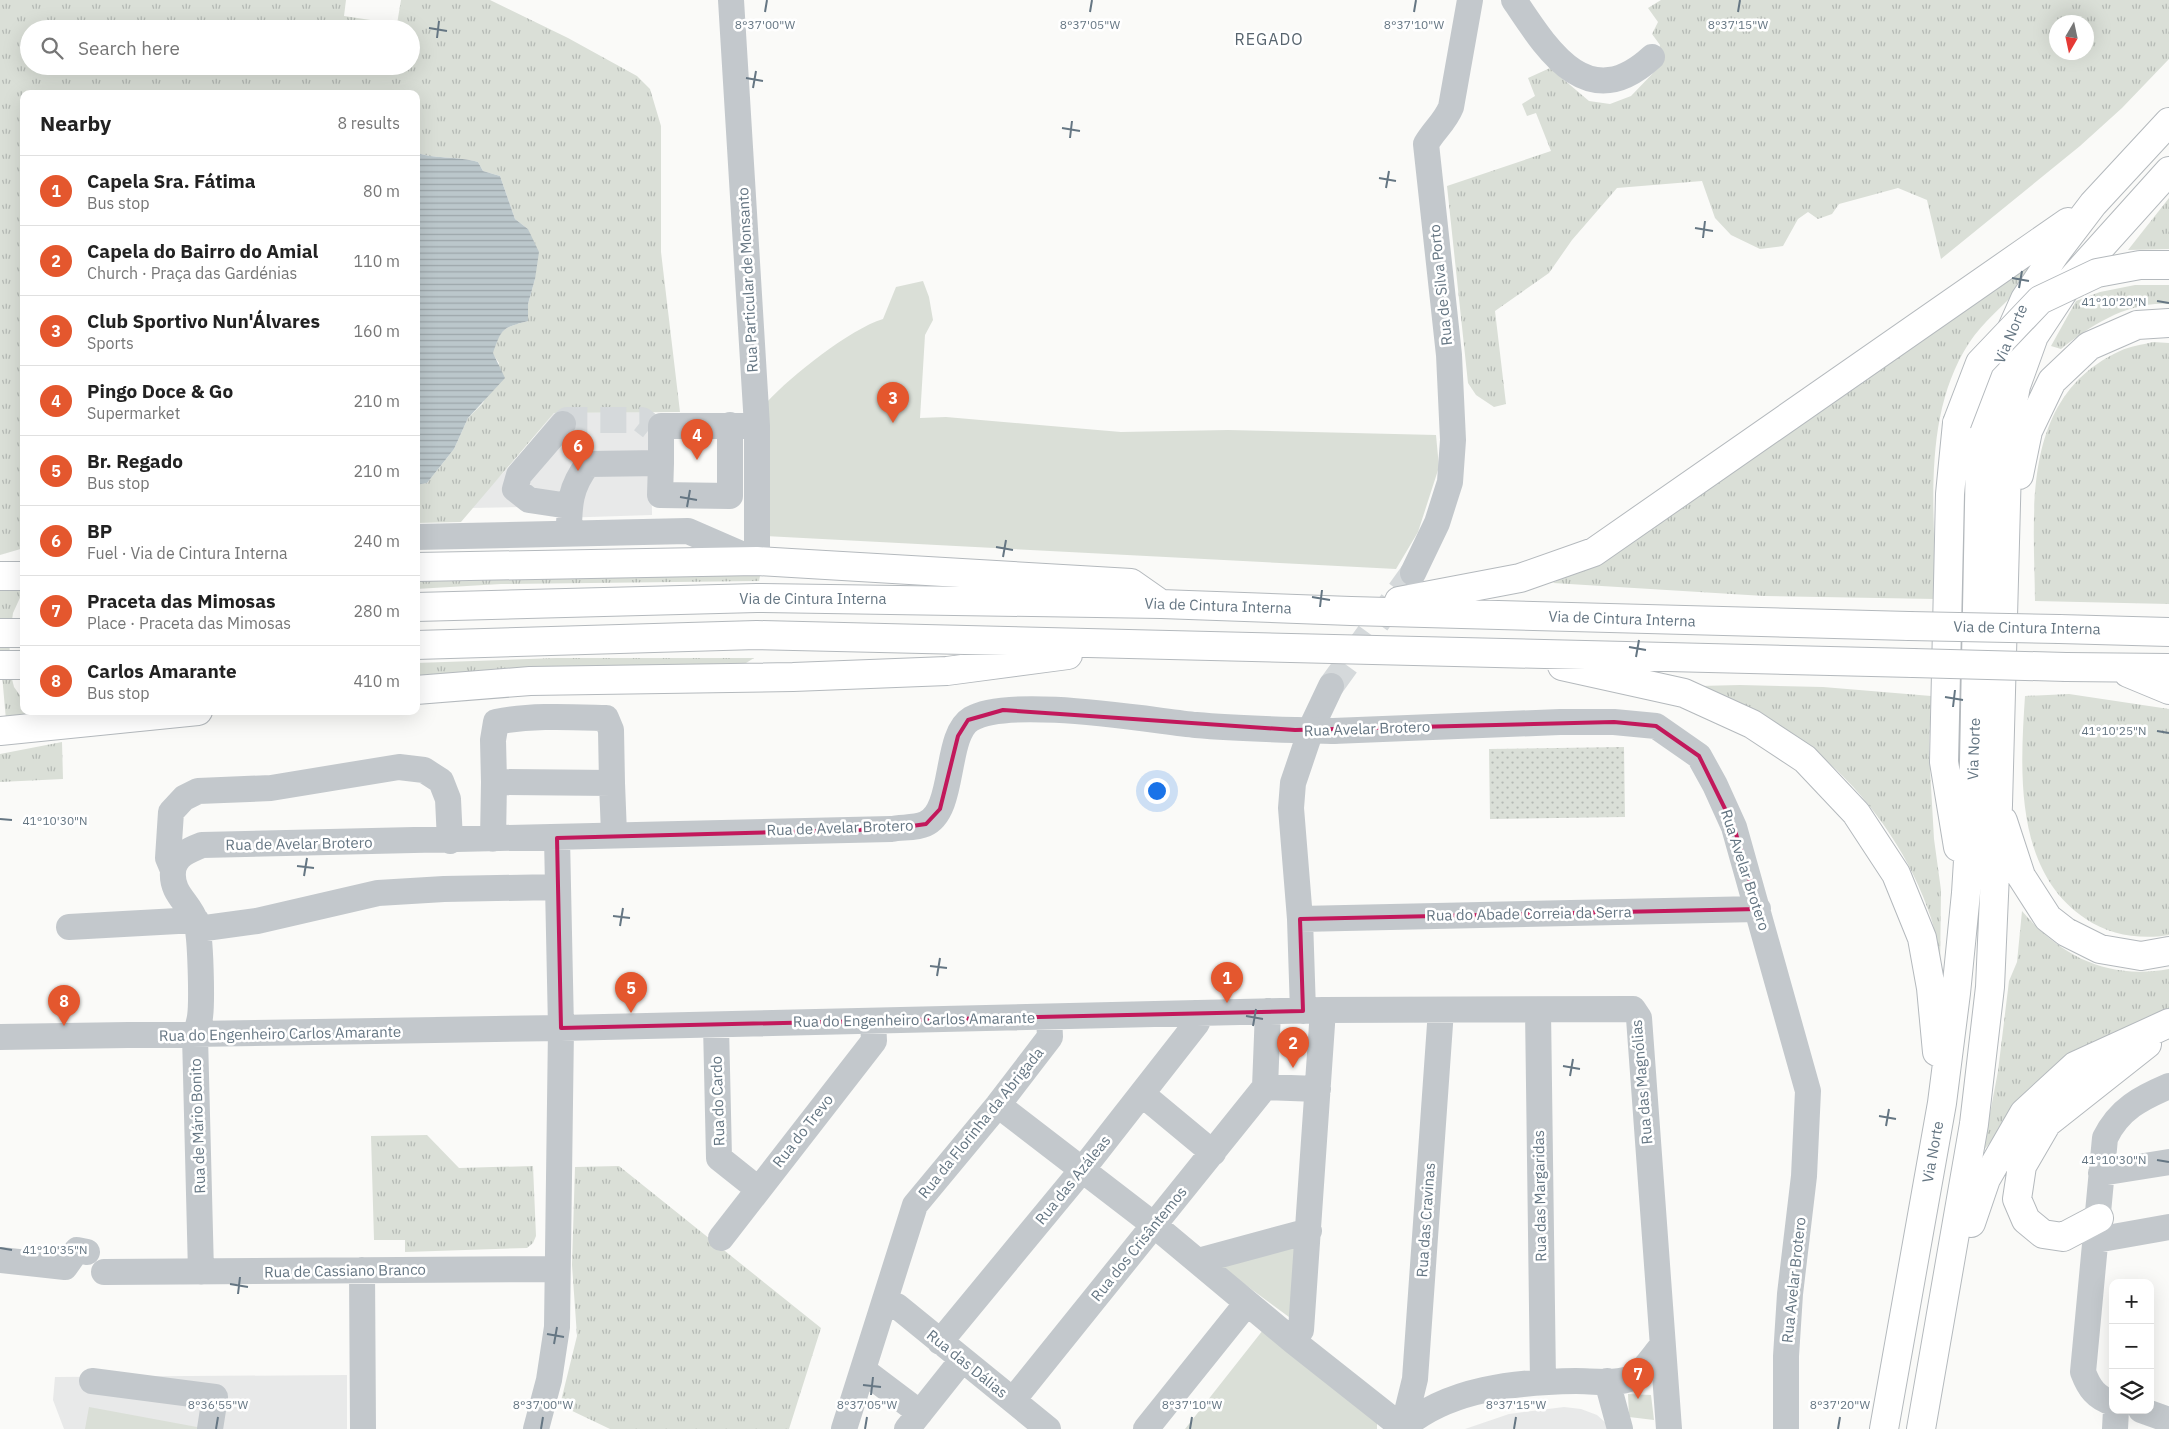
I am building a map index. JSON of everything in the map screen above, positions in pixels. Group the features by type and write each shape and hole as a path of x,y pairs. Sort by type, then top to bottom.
{"highway":[{"name":"Via Norte","path":"1884,1429 1942,1103 1966,892 1974,763 1980,454 1996,362 2026,299 2054,254 2093,204 2169,122"},
{"name":"Via Norte","path":"1921,1429 1945,1300 1974,1124 1990,987 1998,805 2004,511 2008,429 2016,386 2034,336 2071,280 2169,171"},
{"path":"1351,611 1520,578 1594,552 2093,204"},
{"path":"1966,892 1944,762 1950,494 1957,423 1980,363 2040,300 2097,273 2140,265 2169,265"},
{"path":"2004,511 2021,469 2028,432 2052,381 2089,346 2137,325 2169,323"},
{"path":"420,567 757,561 1131,583 1161,604"},
{"path":"0,576 20,576"},
{"name":"Via de Cintura Interna","path":"420,607 757,598 1161,604 1351,611 2169,632"},
{"path":"2071,629 2169,615"},
{"path":"0,634 20,633"},
{"path":"420,645 757,636 1520,655 2169,668"},
{"path":"420,690 530,681 793,677 947,671 1135,645"},
{"path":"1520,655 1604,677 1684,693 1752,724 1805,759 1849,806 1896,874 1922,938 1931,988 1942,1103"},
{"path":"0,665 20,665"},
{"path":"2113,667 2169,690"},
{"path":"0,731 64,717 109,715"},
{"path":"1998,805 2021,876 2048,918 2066,932 2100,949 2141,956 2169,952"},
{"path":"1945,1300 1986,1179 2024,1113 2075,1066 2169,1023"},
{"path":"2097,1229 2063,1237 2042,1234 2026,1220 2017,1199 2022,1166 2047,1123 2169,1028"}],"street":[{"name":"Rua Particular de Monsanto","path":"731,0 757,426 757,561"},
{"name":"Rua de Silva Porto","path":"1413,573 1437,523 1450,482 1453,440 1449,355 1426,144 1433,132 1446,121 1451,107 1470,0"},
{"path":"1514,0 1555,57 1574,73 1589,79 1613,80 1640,68 1652,57"},
{"path":"563,424 519,475 516,489 529,500 569,506"},
{"path":"730,425 730,496 660,496 661,463 656,427 730,425 757,426"},
{"path":"569,533 569,506 576,479 588,464 661,463"},
{"path":"420,537 688,531 757,561"},
{"path":"1293,1341 1301,1330 1318,1090 1313,1010 1300,919 1291,808 1293,783 1313,724 1331,686"},
{"name":"Rua Avelar Brotero","path":"1023,710 1120,715 1196,725 1333,731 1560,722 1614,722 1656,726 1698,756 1715,785 1734,827 1808,1091 1804,1176 1790,1294 1786,1356 1786,1429"},
{"name":"Rua de Avelar Brotero","path":"173,870 178,858 188,851 202,846 493,840 614,834 892,829 926,824 940,809 948,786 952,758 958,736 968,720 985,712 1023,710"},
{"path":"493,840 493,740 496,722 514,718 606,718 611,730 614,834"},
{"path":"197,925 173,886 173,870 168,858 171,812 184,798 198,791 271,788 400,767 424,770 441,781 448,799 450,841"},
{"path":"494,782 612,783"},
{"path":"536,1429 549,1380 557,1327 556,1269 561,1028 557,838"},
{"path":"69,927 197,925 257,921 378,894 444,889 558,887"},
{"name":"Rua do Abade Correia da Serra","path":"1300,919 1758,909"},
{"name":"Rua de Mário Bonito","path":"197,925 200,1016 195,1036 201,1272"},
{"name":"Rua das Magnólias","path":"1268,1011 1633,1009 1639,1018 1669,1429"},
{"name":"Rua das Cravinas","path":"1403,1428 1415,1379 1442,1010"},
{"name":"Rua das Margaridas","path":"1538,1010 1543,1382"},
{"path":"1268,1011 1265,1087 1318,1090"},
{"name":"Rua do Engenheiro Carlos Amarante","path":"0,1037 195,1036 1268,1011"},
{"name":"Rua das Azáleas","path":"940,1342 1142,1094 1197,1023 1196,1013"},
{"name":"Rua da Florinha da Abrigada","path":"849,1426 863,1370 915,1205 998,1106 1050,1037 1049,1017"},
{"name":"Rua do Trevo","path":"721,1238 874,1041 873,1021"},
{"name":"Rua do Cardo","path":"716,1025 719,1158 758,1189"},
{"path":"2109,1402 2101,1400 2088,1386 2083,1372 2105,1138 2112,1123 2133,1102 2169,1086"},
{"name":"Rua dos Crisântemos","path":"1012,1400 1265,1087"},
{"path":"1142,1094 1213,1152"},
{"path":"998,1106 1154,1225 1293,1341 1403,1428 1443,1402 1497,1389 1543,1382 1619,1381 1634,1377 1662,1346"},
{"path":"2102,1173 2169,1162"},
{"path":"2097,1229 2169,1227"},
{"path":"1198,1261 1309,1231"},
{"path":"0,1260 65,1267 77,1250 88,1252"},
{"name":"Rua de Cassiano Branco","path":"104,1272 556,1269"},
{"path":"362,1270 363,1429"},
{"path":"1146,1429 1240,1296"},
{"name":"Rua das Dálias","path":"885,1303 897,1306 1048,1429"},
{"path":"863,1370 913,1421 962,1360"},
{"path":"92,1381 216,1397 210,1429"},
{"path":"1607,1381 1620,1429"},
{"path":"2115,1429 2116,1414"},
{"path":"2154,1414 2169,1420"}],"highlighted area":[{"path":"1003,710 1295,730 1614,722 1656,726 1699,756 1734,827 1758,909 1300,919 1303,1011 561,1028 557,838 891,829 926,824 940,809 958,736 968,720"}],"shaded area":[{"path":"420,153 471,160 478,162 483,171 500,176 515,219 528,229 539,252 535,279 528,304 528,321 513,325 504,330 493,353 505,378 468,418 454,449 427,483 420,484"},
{"path":"651,412 652,515 558,518 555,514 524,507 470,508 519,456 554,413"},
{"path":"347,1375 347,1429 64,1429 53,1400 55,1377"},
{"path":"1564,1407 1581,1409 1597,1415 1607,1424 1609,1429 1465,1429 1509,1414"}],"green space":[{"path":"0,0 346,0 344,16 370,20 20,20 20,75 420,75 420,20 398,20 401,0 490,0 568,38 637,76 650,89 661,126 661,252 680,412 554,413 461,522 420,523 420,484 427,483 454,449 468,418 483,403 499,363 492,353 498,338 504,330 513,325 528,321 528,304 535,279 528,229 515,219 500,176 483,171 478,162 471,160 420,153 420,90 20,90 20,549 0,555"},
{"path":"1661,0 2169,0 2169,59 2122,108 2080,146 1941,259 1927,200 1898,188 1839,204 1832,214 1818,219 1808,212 1798,219 1783,246 1760,249 1731,235 1715,218 1702,181 1617,188 1572,240 1549,273 1495,311 1506,404 1494,407 1476,395 1468,383 1447,186 1551,151 1536,113 1527,116 1522,104 1535,96 1528,78 1550,68 1589,101 1610,104 1631,96 1656,70 1660,45 1652,34 1658,22 1648,8"},
{"path":"2169,198 2169,249 2128,250"},
{"path":"2042,251 2024,283 1987,321 1969,343 1954,372 1943,402 1937,434 1934,467 1933,501 1936,599 1764,596 1553,583 1638,533"},
{"path":"923,281 929,297 933,320 925,335 920,418 946,417 1121,432 1228,430 1436,435 1439,467 1418,532 1396,569 765,536 767,402 791,379 822,354 854,333 883,319 896,287"},
{"path":"2135,285 2169,285 2169,304 2139,306 2098,323 2061,349 2051,346 2076,301 2100,292"},
{"path":"2153,342 2169,343 2169,604 2035,601 2035,494 2040,459 2049,426 2064,397 2088,371 2120,351"},
{"path":"760,576 759,581 501,584 420,589 420,578"},
{"path":"0,588 20,589 20,598 13,613 9,641 12,679 14,687 20,695 20,715 35,716 6,720 0,652"},
{"path":"556,658 754,658 746,663 636,666 420,682 420,663"},
{"path":"1699,686 1823,687 1931,696 1929,751 1934,839 1941,890 1940,975 1935,932 1920,889 1890,834 1851,784 1804,742 1778,725"},
{"path":"2069,694 2169,709 2169,935 2136,936 2105,929 2086,919 2063,899 2045,875 2034,848 2027,818 2023,787 2022,756 2025,696"},
{"path":"62,742 63,779 0,782 0,754"},
{"path":"1624,747 1625,817 1490,819 1489,749"},
{"path":"2022,911 2053,941 2087,961 2106,968 2126,971 2147,972 2169,969 2169,1008 2112,1034 2092,1048 1998,1133 1983,1151 1998,1071 2009,981 2017,962"},
{"path":"427,1135 459,1168 533,1166 536,1236 533,1243 527,1248 405,1252 405,1240 374,1240 371,1136"},
{"path":"619,1166 821,1328 789,1429 610,1429 566,1408 561,1401 577,1336 572,1265 575,1167"},
{"path":"1299,1242 1293,1320 1216,1263"},
{"path":"1263,1330 1377,1420 1377,1429 1185,1429"},
{"path":"1628,1394 1651,1395 1654,1420 1629,1417"},
{"path":"89,1407 197,1427 197,1429 85,1429"}],"tunnel":[{"path":"563,424 567,420 642,420 651,427"},
{"path":"1331,686 1413,573"}],"place":[{"name":"Club Sportivo Nun'Álvares","path":"893,423"},
{"name":"Pingo Doce & Go","path":"697,460"},
{"name":"BP","path":"578,471"},
{"name":"Capela Sra. Fátima","path":"1227,1003"},
{"name":"Br. Regado","path":"631,1013"},
{"name":"Carlos Amarante","path":"64,1026"},
{"name":"Capela do Bairro do Amial","path":"1293,1068"},
{"name":"Praceta das Mimosas","path":"1638,1399"}],"district":[{"name":"REGADO","path":"1269,39"}]}
